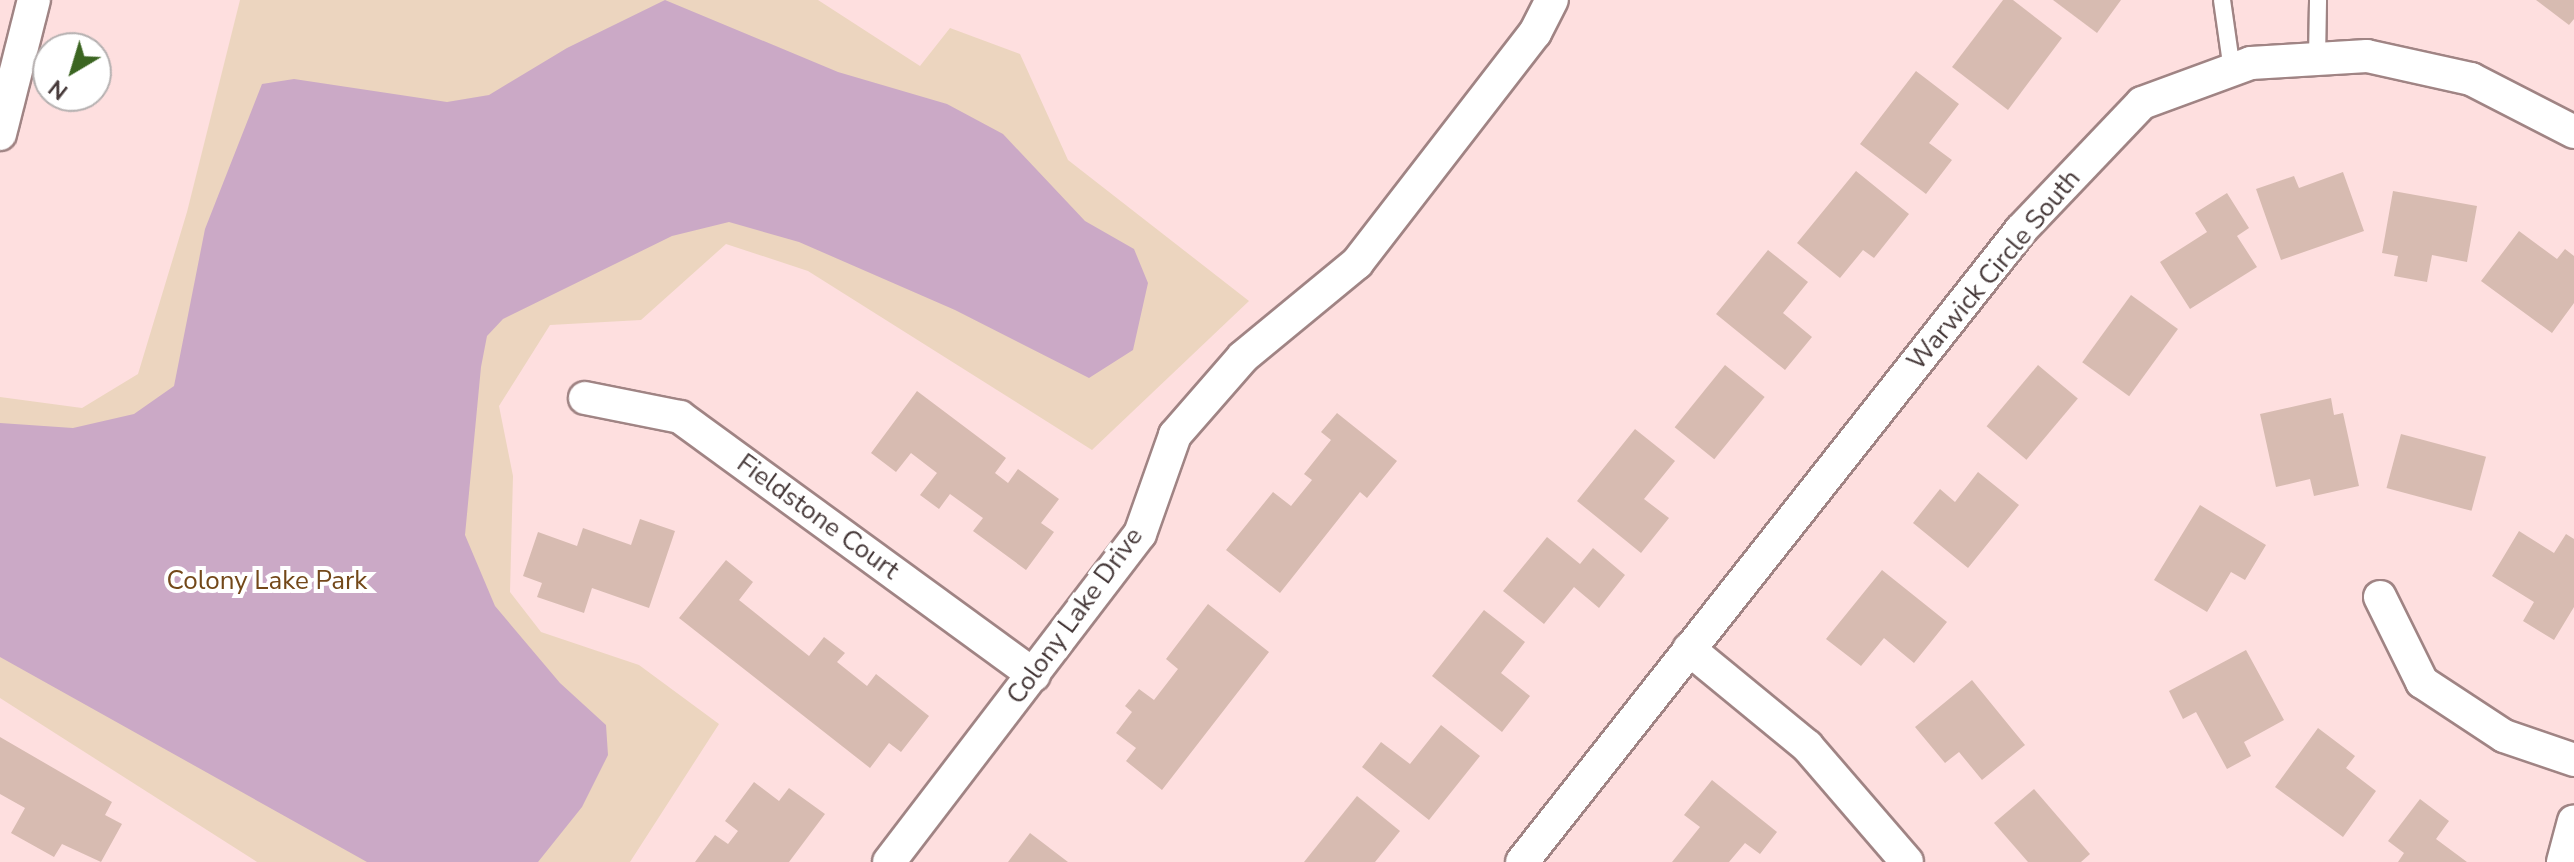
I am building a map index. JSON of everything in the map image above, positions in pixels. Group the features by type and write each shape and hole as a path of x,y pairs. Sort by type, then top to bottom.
{"street":[{"path":"0,134 34,0"},
{"name":"Colony Lake Drive","path":"889,862 1140,534 1175,435 1243,357 1357,263 1535,33 1552,0"},
{"name":"Warwick Circle South","path":"1522,862 2021,230 2142,103 2251,63 2367,56 2471,79 2574,132"},
{"name":"Fieldstone Court","path":"585,398 680,417 1034,675"},
{"path":"2380,597 2422,682 2504,736 2574,760"},
{"path":"1689,649 1807,746 1907,862"},
{"path":"2563,862 2574,821"}],"lane":[{"path":"2222,0 2232,70"},
{"path":"2317,59 2318,0"}],"green space":[{"name":"Colony Lake Park","path":"240,0 818,0 920,66 950,28 1020,54 1068,160 1249,301 1092,450 808,271 726,244 641,320 550,325 499,406 513,476 510,592 541,632 639,665 719,724 630,862 257,862 0,698 0,397 82,408 138,374 187,212"}],"shaded area":[{"name":"Colony Lake Park","path":"665,0 838,72 947,104 1003,134 1085,221 1134,249 1148,283 1133,350 1089,378 955,310 799,242 729,222 672,236 503,319 487,336 481,367 465,535 495,606 560,683 606,725 608,755 582,807 538,862 367,862 0,657 0,423 73,428 134,414 174,386 205,229 262,84 294,79 447,102 489,95 567,48"}],"building":[{"path":"2003,0 2013,0 2062,38 2008,110 1952,67"},
{"path":"2053,0 2121,0 2097,33"},
{"path":"2536,0 2574,0 2574,19 2569,25"},
{"path":"1916,71 1959,104 1929,143 1952,160 1926,194 1860,144"},
{"path":"1856,171 1909,214 1874,258 1863,250 1840,278 1797,243"},
{"path":"2343,172 2364,231 2281,260 2256,189 2294,176 2299,188"},
{"path":"2393,191 2477,206 2467,262 2432,255 2427,282 2394,276 2398,256 2382,253"},
{"path":"2227,193 2249,228 2237,236 2257,267 2190,309 2160,262 2207,232 2195,213"},
{"path":"2519,231 2557,259 2565,249 2574,256 2574,303 2552,333 2481,281"},
{"path":"1768,250 1808,282 1783,313 1812,337 1785,370 1716,314"},
{"path":"2131,295 2178,329 2129,396 2082,362"},
{"path":"1725,365 1765,397 1714,459 1675,427"},
{"path":"2038,365 2078,398 2026,460 1987,426"},
{"path":"917,391 1006,458 995,473 1008,483 1018,469 1059,499 1041,523 1054,532 1026,570 973,531 983,518 950,494 939,509 920,495 937,473 911,453 896,472 871,453"},
{"path":"2331,398 2334,415 2343,413 2359,486 2314,496 2310,479 2276,487 2260,414"},
{"path":"1337,413 1397,461 1367,498 1360,492 1280,593 1226,550 1273,492 1291,506 1312,480 1304,474 1331,440 1321,432"},
{"path":"1635,429 1675,461 1644,499 1669,518 1641,553 1577,501"},
{"path":"2401,434 2486,457 2472,511 2387,488"},
{"path":"1978,472 2019,505 1968,568 1913,523 1940,489 1955,502"},
{"path":"2200,505 2266,545 2245,580 2231,572 2207,612 2154,580"},
{"path":"640,519 675,531 649,608 592,588 584,613 537,597 542,583 523,576 538,532 577,546 583,528 631,545"},
{"path":"2519,531 2554,553 2566,534 2574,539 2574,607 2554,640 2523,621 2534,602 2492,576"},
{"path":"1547,537 1580,564 1593,548 1625,575 1599,608 1574,587 1544,624 1503,591"},
{"path":"726,560 753,582 739,600 809,656 824,637 845,653 837,662 867,686 876,674 929,716 901,752 889,743 870,768 679,618"},
{"path":"1882,570 1947,622 1914,663 1884,638 1861,666 1826,639"},
{"path":"1208,604 1269,652 1162,790 1126,761 1136,748 1116,733 1132,712 1125,706 1139,689 1154,700 1178,669 1166,659"},
{"path":"1484,610 1525,642 1501,673 1530,696 1502,732 1432,676"},
{"path":"2246,650 2284,720 2244,742 2251,756 2227,769 2196,712 2183,719 2169,691"},
{"path":"1972,680 2025,745 1982,780 1959,752 1945,763 1915,727"},
{"path":"1441,725 1480,756 1429,820 1362,767 1381,742 1410,764"},
{"path":"2318,728 2355,756 2346,768 2376,791 2343,837 2275,787"},
{"path":"0,737 112,802 105,815 122,824 101,862 62,844 54,857 11,833 25,808 0,794"},
{"path":"1712,780 1777,832 1760,854 1745,843 1729,862 1672,862 1700,827 1684,815"},
{"path":"754,782 779,801 789,788 825,814 789,862 695,862 715,835 728,844 738,831 725,821"},
{"path":"2034,789 2090,854 2081,862 2028,862 1994,823"},
{"path":"1357,796 1400,831 1375,862 1304,862"},
{"path":"2420,799 2449,821 2436,839 2467,862 2398,862 2404,853 2388,841"},
{"path":"1030,833 1068,862 1008,862"}]}
